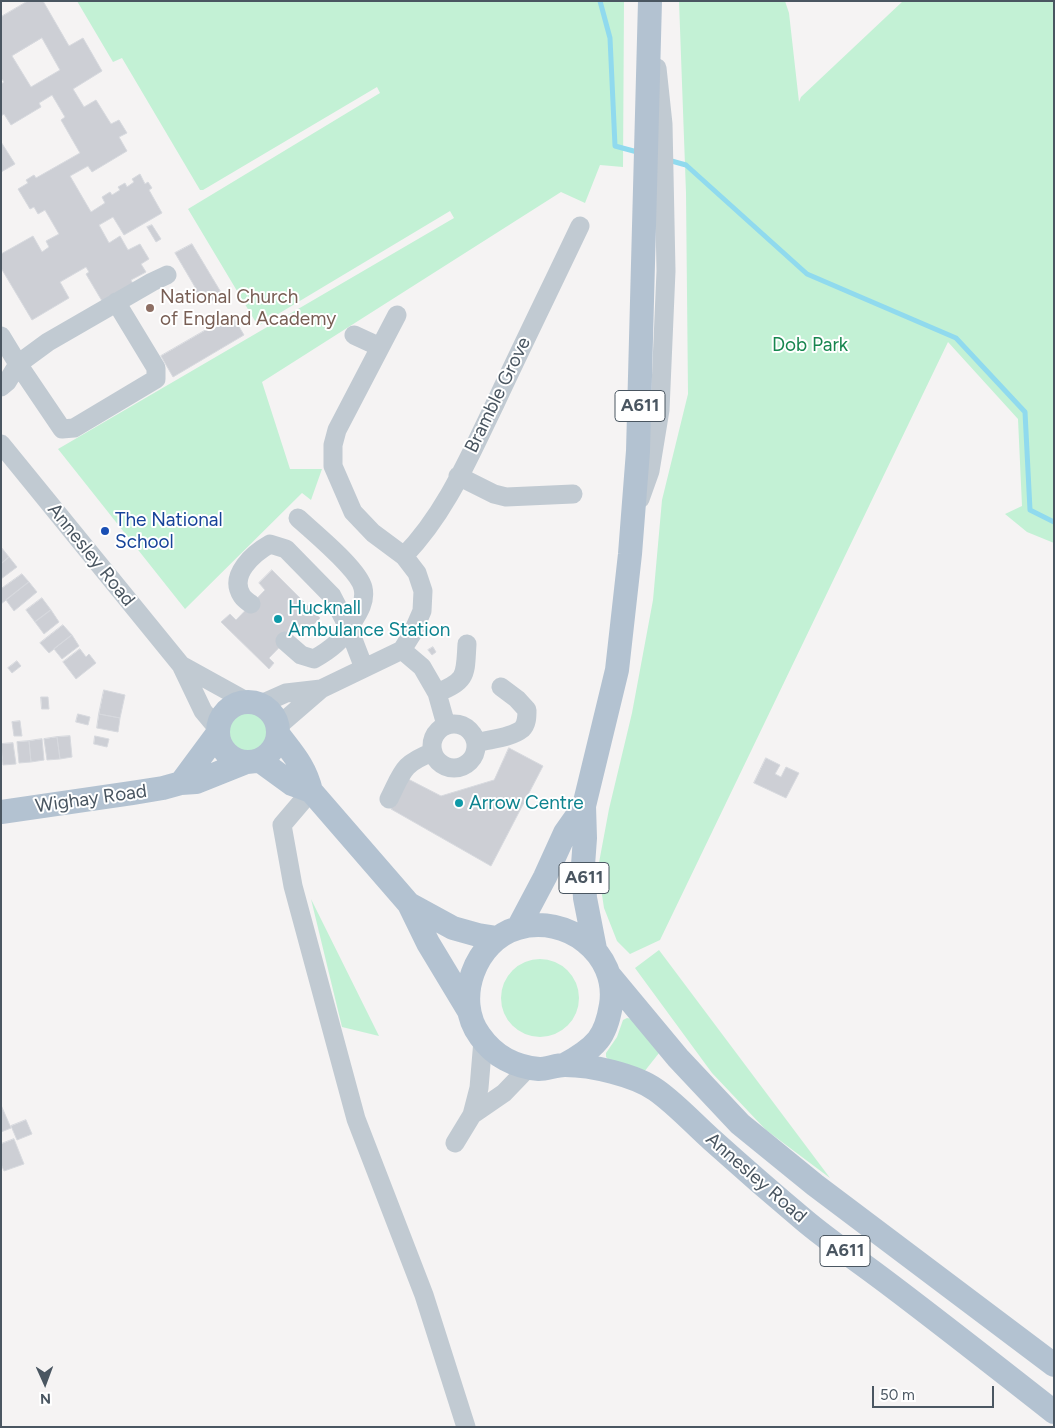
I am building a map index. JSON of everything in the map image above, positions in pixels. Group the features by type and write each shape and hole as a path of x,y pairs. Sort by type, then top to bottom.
{"main road":[{"name":"A611","path":"594,949 585,898 583,865 585,838 584,806 617,670 633,521 638,451 650,6"},
{"path":"311,791 292,784 253,761 236,760 226,754 220,744 218,731 221,718 228,710 237,704 253,703 268,710 275,720 278,730 307,775 311,791 409,904 428,943 469,1012 478,1035 495,1053 516,1065 540,1069 564,1065 584,1054 599,1038 609,1019 612,997 609,975 594,949 578,936 559,927 539,924 508,933 478,935 454,928 409,904"},
{"path":"253,761 272,750 278,730"},
{"path":"181,783 218,731"},
{"name":"Wighay Road","path":"1,812 132,794 181,783 196,782 253,761"},
{"name":"A611","path":"508,933 545,877 565,833 584,806"},
{"path":"469,1012 468,991 472,971 482,953 508,933"},
{"name":"Annesley Road","path":"609,975 678,1058 740,1124 815,1185 1054,1365"},
{"name":"Annesley Road","path":"564,1065 612,1072 637,1079 656,1090 732,1159 808,1223 1054,1412"}],"street":[{"name":"Bramble Grove","path":"404,556 430,526 458,476 580,226"},
{"path":"1,387 7,382 18,364 48,342 167,275"},
{"path":"1,336 62,429 74,428 156,379 156,368 116,302"},
{"path":"278,730 322,689 402,650 418,623 424,601 421,582 404,556 373,533 353,512 333,466 333,445 337,430 397,315"},
{"path":"354,335 380,347"},
{"name":"Annesley Road","path":"1,444 181,666 203,711 218,731"},
{"path":"458,476 494,494 506,497 573,494"},
{"path":"285,641 301,655 314,659 330,651 349,629 363,605 363,588 356,574 298,518"},
{"path":"251,604 241,595 238,582 241,570 256,552 270,544 286,549 332,596 349,629 364,668"},
{"path":"437,693 457,684 466,671 467,644"},
{"path":"402,650 422,667 437,693 446,726"},
{"name":"Annesley Road","path":"181,666 253,703"},
{"path":"476,743 511,734 522,728 527,720 527,710 517,699 501,687"},
{"path":"253,703 286,692 322,689"},
{"path":"452,724 465,727 470,731 476,743 474,756 465,766 452,768 440,763 433,752 433,739 440,729 446,726 452,724"},
{"path":"389,799 403,769 414,759 433,752"},
{"path":"311,791 282,825 293,886 356,1119 424,1295 466,1427"},
{"path":"455,1144 472,1115 479,1088 483,1040"},
{"path":"472,1115 504,1093 530,1067"}],"green space":[{"path":"77,1 624,1 623,167 600,165 585,203 561,192 262,382 290,469 322,469 311,500 302,493 185,609 58,449 454,218 450,211 258,326 188,209 380,93 377,87 203,190 200,190 122,58 113,62"},
{"name":"Dob Park","path":"679,1 785,1 789,13 799,102 801,97 903,1 1054,1 1054,543 1027,532 1005,514 1022,506 1018,419 948,342 660,940 630,954 617,941 604,908 598,868 609,809 632,713 653,600 662,500 688,394 686,193"},
{"path":"249,712 264,718 270,733 264,748 249,754 234,748 228,733 234,718"},
{"path":"311,899 379,1036 342,1027"},
{"path":"659,950 830,1178 766,1130 712,1073 635,968"},
{"path":"540,959 555,962 568,970 576,983 579,998 576,1013 568,1026 555,1034 540,1037 525,1034 512,1026 504,1013 501,998 504,983 512,970 525,962"},
{"path":"627,1018 632,1019 659,1053 644,1072 609,1060 606,1057 606,1053 617,1037 623,1020"}],"building":[{"path":"28,1 43,1 69,46 83,38 102,71 73,89 84,107 96,100 111,124 119,120 127,133 119,137 127,151 92,172 88,166 70,176 91,212 105,203 102,197 110,192 112,195 120,190 118,187 125,183 127,187 134,182 132,179 140,174 145,184 148,182 152,188 149,190 162,213 124,235 113,217 99,225 109,243 120,236 128,250 140,244 149,259 141,264 146,272 131,280 133,284 102,301 86,274 89,272 86,267 60,282 69,298 32,320 1,268 1,254 33,236 42,252 49,247 46,241 59,234 45,210 38,214 34,207 30,209 18,189 28,183 26,180 34,175 36,178 80,153 61,120 65,117 52,95 39,103 41,107 11,125 4,114 1,116 1,84 4,82 1,78 1,17","holes":["42,38 60,70 31,87 12,56"]},
{"path":"1,142 15,164 1,172"},
{"path":"152,225 161,239 156,242 147,227"},
{"path":"192,244 222,294 206,304 199,292 194,295 191,289 195,287 175,253"},
{"path":"232,315 244,335 173,377 161,356"},
{"path":"1,547 9,557 1,564"},
{"path":"9,557 17,567 1,579 1,564"},
{"name":"Hucknall Ambulance Station","path":"272,570 320,618 308,630 302,624 269,658 274,663 269,669 221,622 230,614 236,620 265,590 259,583"},
{"path":"22,574 29,582 1,604 1,589"},
{"path":"29,582 37,592 14,611 6,600"},
{"path":"42,598 51,610 35,622 26,610"},
{"path":"51,610 59,622 44,634 35,622"},
{"path":"63,625 72,635 49,653 40,643"},
{"path":"72,635 79,646 62,659 54,649"},
{"path":"433,647 436,652 432,655 428,650"},
{"path":"80,649 86,657 89,654 96,663 76,679 63,662"},
{"path":"17,661 21,666 12,673 8,668"},
{"path":"104,690 125,695 120,718 99,714"},
{"path":"41,697 48,697 49,709 42,709"},
{"path":"78,714 90,717 88,725 76,722"},
{"path":"99,714 120,718 118,732 97,728"},
{"path":"20,721 22,736 14,736 12,722"},
{"path":"70,736 72,757 60,759 57,737"},
{"path":"95,736 109,739 107,747 94,744"},
{"path":"57,737 60,759 47,760 44,739"},
{"path":"42,739 44,760 31,762 29,741"},
{"path":"29,741 31,762 19,763 17,742"},
{"path":"13,743 16,764 3,765 1,744"},
{"name":"Arrow Centre","path":"509,748 543,766 491,866 391,809 408,779 441,796 494,780"},
{"path":"766,758 780,765 775,774 781,777 786,767 799,773 786,798 754,783"},
{"path":"1,1105 11,1128 1,1132"},
{"path":"26,1120 32,1134 17,1140 11,1126"},
{"path":"14,1139 24,1164 4,1171 1,1164 1,1144"}],"waterway":[{"path":"600,1 610,38 615,146 641,153"},
{"path":"668,160 686,165 807,274 956,338 1025,412 1030,510 1054,522"}],"place":[{"name":"National Church of England Academy","path":"150,308"},
{"name":"The National School","path":"105,531"},
{"name":"Hucknall Ambulance Station","path":"278,619"},
{"name":"Arrow Centre","path":"459,803"}]}
